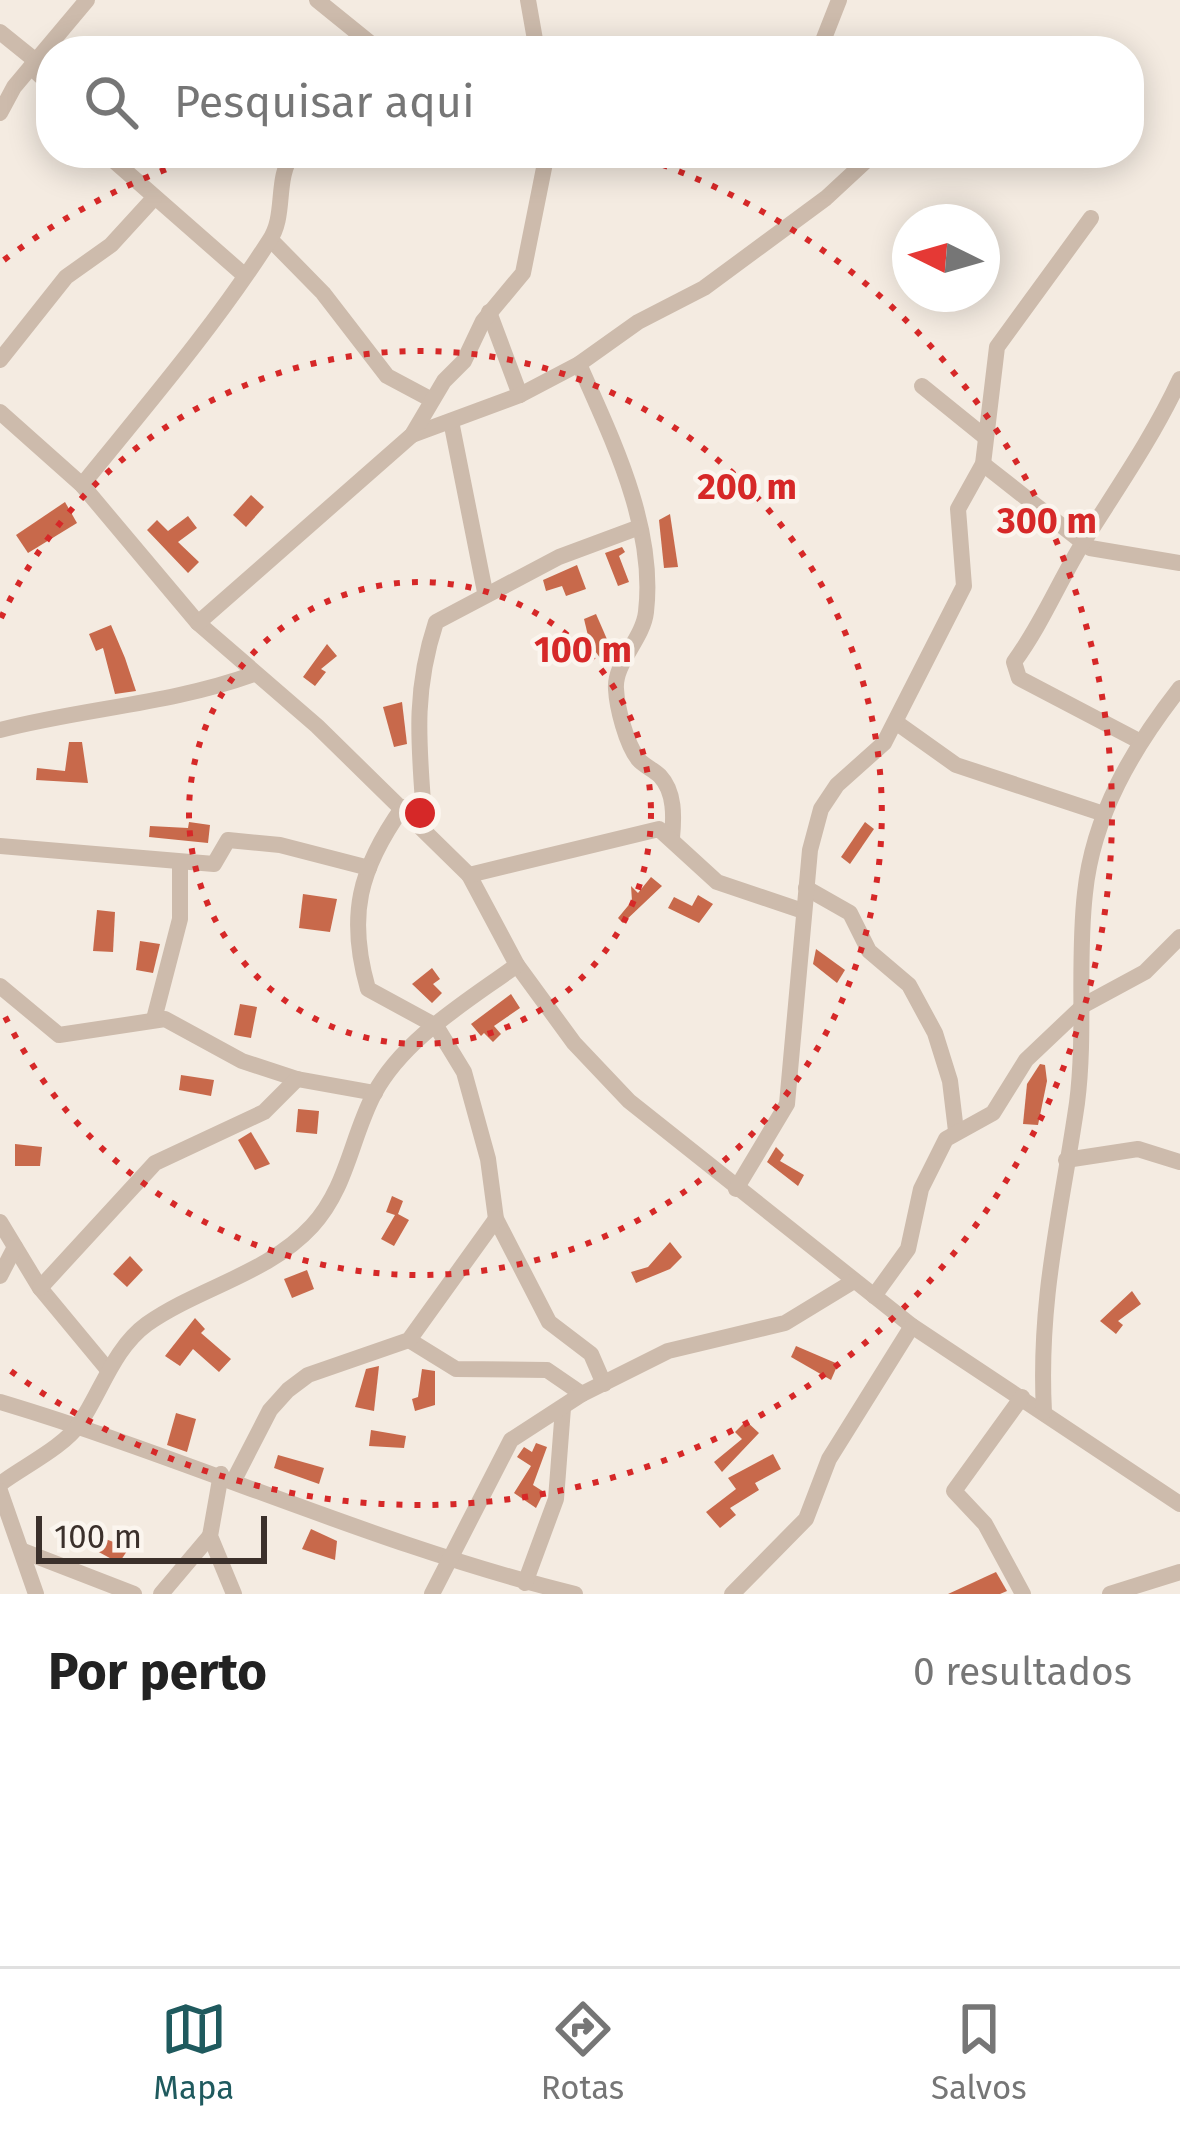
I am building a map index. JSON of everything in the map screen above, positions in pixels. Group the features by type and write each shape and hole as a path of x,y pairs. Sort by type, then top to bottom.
{"street":[{"path":"57,36 87,0"},
{"path":"317,0 356,36"},
{"path":"528,0 534,36"},
{"path":"825,36 839,0"},
{"path":"0,32 36,68"},
{"path":"0,113 36,60"},
{"path":"121,168 244,275"},
{"path":"82,485 183,361 271,240 284,168"},
{"path":"198,623 412,435 432,400 464,361 489,312 523,274 544,168"},
{"path":"412,435 520,395 579,364 638,322 704,288 826,198 855,168"},
{"path":"0,360 66,277 111,245 154,197"},
{"path":"736,1189 787,1104 810,850 829,796 884,743 897,723 964,586 959,501 983,464 997,347 1091,218"},
{"path":"271,240 323,293 387,376 432,400"},
{"path":"489,312 520,395"},
{"path":"579,364 624,466 647,585 646,616 615,682 616,693 631,747 640,762 659,776 671,798 671,838"},
{"path":"1139,741 1013,672 1013,662 1044,622 1082,544 1154,435 1180,379"},
{"path":"922,386 985,437"},
{"path":"0,412 82,485 198,623 403,807 469,875 517,965 574,1043 629,1101 912,1326 1180,1504"},
{"path":"451,421 484,592"},
{"path":"983,464 1082,544 1180,563"},
{"path":"425,830 418,674 436,622 484,592 637,528"},
{"path":"0,730 62,715 167,701 254,674"},
{"path":"1044,1412 1044,1287 1066,1160 1084,1005 1084,898 1104,814 1139,741 1180,688"},
{"path":"897,723 956,765 1104,814"},
{"path":"403,807 369,868 354,923 368,989 436,1026 464,1072 475,1105 496,1219 549,1322 591,1354 604,1384"},
{"path":"469,875 654,829 671,838 689,861 717,882 803,911"},
{"path":"0,846 220,862 228,841 280,845 369,868"},
{"path":"154,1019 180,919 180,862"},
{"path":"806,888 850,913 868,951 909,985 935,1034 950,1081 956,1131"},
{"path":"874,1296 908,1250 921,1190 946,1139 993,1113 1026,1060 1084,1005 1145,972 1180,937"},
{"path":"36,1594 0,1487 78,1427 108,1370 143,1327 264,1264 311,1227 332,1202 374,1093 436,1026 517,965"},
{"path":"0,986 59,1035 154,1019 176,1022 228,1055 296,1079 374,1093"},
{"path":"40,1288 155,1163 264,1112 296,1079"},
{"path":"1066,1160 1138,1149 1180,1162"},
{"path":"160,1594 210,1536 228,1476 270,1410 308,1376 409,1340 496,1219"},
{"path":"0,1222 40,1288 108,1370"},
{"path":"0,1276 15,1247"},
{"path":"433,1594 511,1440 582,1394 668,1351 785,1323 854,1281"},
{"path":"732,1594 806,1520 829,1459 912,1326"},
{"path":"409,1340 456,1369 547,1370 582,1394"},
{"path":"1022,1397 954,1491 985,1524 1023,1594"},
{"path":"0,1402 228,1476 343,1525 450,1561 575,1594"},
{"path":"525,1582 556,1498 562,1408"},
{"path":"210,1536 234,1594"},
{"path":"22,1551 134,1594"},
{"path":"1110,1594 1180,1572"}],"building":[{"path":"251,495 264,507 246,527 233,515"},
{"path":"65,502 77,523 28,553 16,535"},
{"path":"670,514 678,567 664,568 659,520"},
{"path":"188,516 197,528 178,542 199,562 188,573 147,530 157,520 168,531"},
{"path":"622,547 625,552 619,556 629,582 618,586 605,553"},
{"path":"577,565 586,589 566,596 562,586 546,591 543,580"},
{"path":"596,614 613,653 603,662 590,644 584,619"},
{"path":"111,625 136,691 115,694 103,648 96,651 89,634"},
{"path":"327,644 337,656 321,669 326,672 315,686 303,677"},
{"path":"402,702 407,744 394,747 383,707"},
{"path":"69,742 82,742 88,783 36,780 37,768 65,771"},
{"path":"189,822 210,825 208,843 149,837 150,826 188,828"},
{"path":"865,822 874,829 850,864 841,857"},
{"path":"651,877 662,886 623,923 618,918 632,901 631,886 638,893"},
{"path":"303,894 337,899 330,932 299,928"},
{"path":"698,895 713,904 699,923 668,908 674,897 692,906"},
{"path":"97,910 115,912 113,952 93,951"},
{"path":"140,941 160,944 153,973 136,970"},
{"path":"816,949 845,970 837,983 813,964"},
{"path":"432,968 440,979 433,984 442,993 432,1003 412,984"},
{"path":"511,994 520,1008 494,1026 501,1034 493,1042 484,1033 481,1036 471,1024"},
{"path":"240,1004 257,1007 251,1038 234,1035"},
{"path":"1040,1064 1045,1065 1047,1081 1038,1125 1023,1124 1027,1084"},
{"path":"181,1075 214,1080 211,1096 179,1090"},
{"path":"298,1109 319,1111 317,1134 296,1132"},
{"path":"251,1132 270,1164 255,1170 238,1140"},
{"path":"15,1144 42,1147 40,1166 15,1166"},
{"path":"776,1147 784,1155 780,1161 804,1175 798,1186 767,1162"},
{"path":"392,1196 403,1201 398,1214 409,1220 394,1246 381,1239 395,1215 386,1212"},
{"path":"670,1242 682,1257 670,1269 636,1283 631,1272 648,1267"},
{"path":"130,1256 143,1270 127,1287 113,1274"},
{"path":"307,1270 314,1289 292,1298 284,1279"},
{"path":"1132,1291 1141,1304 1118,1321 1123,1325 1116,1334 1100,1321"},
{"path":"195,1318 205,1329 201,1333 231,1359 219,1372 193,1349 180,1366 165,1356"},
{"path":"796,1346 838,1364 831,1380 791,1357"},
{"path":"379,1366 374,1411 355,1407 366,1369"},
{"path":"422,1369 435,1371 435,1405 415,1411 412,1399 418,1397"},
{"path":"176,1413 196,1419 187,1452 167,1445"},
{"path":"746,1421 759,1433 722,1472 714,1462 742,1439 735,1432"},
{"path":"371,1430 406,1436 404,1448 369,1446"},
{"path":"536,1443 547,1447 533,1485 544,1492 536,1508 514,1493 531,1466 517,1457 524,1447 532,1452"},
{"path":"773,1454 781,1469 755,1483 759,1490 730,1508 736,1515 720,1528 706,1512 736,1489 728,1478"},
{"path":"278,1455 324,1468 319,1484 274,1468"},
{"path":"311,1529 337,1541 335,1560 302,1549"},
{"path":"90,1533 129,1548 119,1563 84,1544"},
{"path":"996,1572 1007,1591 948,1594"}]}
